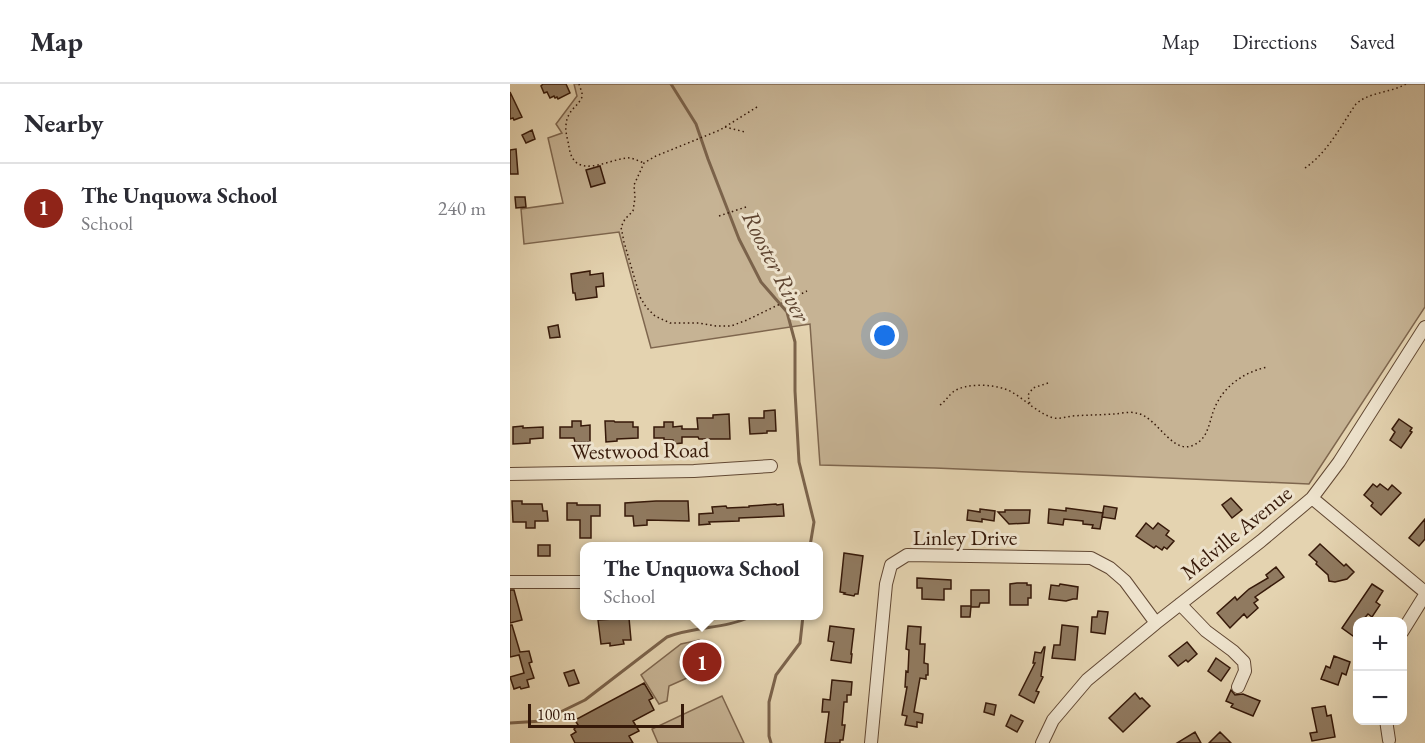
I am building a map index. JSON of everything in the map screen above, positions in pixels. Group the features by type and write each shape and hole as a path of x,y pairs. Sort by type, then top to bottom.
{"street":[{"name":"Melville Avenue","path":"1042,743 1053,720 1087,680 1312,498 1339,462 1425,327"},
{"name":"Westwood Road","path":"510,474 693,471 771,466"},
{"path":"1312,498 1425,593 1407,624"},
{"name":"Linley Drive","path":"871,743 886,584 891,566 907,555 1091,558 1110,568 1125,581 1156,623"},
{"path":"510,582 580,582"},
{"path":"1180,604 1206,631 1244,662 1245,671 1238,687"},
{"path":"1387,725 1389,740"}],"path":[{"path":"579,84 581,99 570,111 565,127 570,155 575,163 583,167 627,158 644,163"},
{"path":"1305,168 1317,160 1327,148 1356,104 1362,99 1406,84"},
{"path":"757,108 720,130 644,163 634,185 633,211 621,227 637,289 646,307 655,316 670,323 699,323 716,326 731,326 747,320 807,291"},
{"path":"724,127 745,132"},
{"path":"719,216 746,207"},
{"path":"940,405 947,401 952,393 964,386 1004,389 1044,415 1056,419 1136,412 1148,417 1170,441 1179,446 1190,446 1201,441 1221,395 1235,381 1252,371 1267,367"},
{"path":"1030,405 1028,395 1033,388 1048,383"}],"shaded area":[{"path":"574,84 1425,84 1425,307 1309,484 820,465 810,324 651,348 619,232 524,244 521,209 563,203 548,138 562,133 556,124 577,96"},
{"path":"699,640 704,653 714,652 714,658 722,658 719,672 704,670 703,664 699,664 699,670 695,671 696,674 669,686 667,701 659,704 641,675 681,644"},
{"path":"722,696 744,743 658,743 652,729"}],"building":[{"path":"543,84 566,84 570,93 558,99 554,96 550,98 547,92 544,93 541,86"},
{"path":"510,92 522,117 514,120 510,119"},
{"path":"532,130 535,139 526,143 522,135"},
{"path":"516,149 518,174 510,174 510,150"},
{"path":"600,166 605,183 591,187 586,170"},
{"path":"515,197 525,197 526,207 516,208"},
{"path":"590,271 590,275 603,273 604,286 596,287 597,297 576,300 571,274"},
{"path":"558,325 560,337 550,338 548,327"},
{"path":"775,410 776,431 750,434 749,418 764,418 764,411"},
{"path":"729,414 730,439 682,437 682,443 674,444 673,440 654,438 654,427 664,427 664,422 673,422 673,427 682,426 682,429 698,429 697,418 713,418 713,415"},
{"path":"1399,419 1412,428 1410,431 1412,432 1401,448 1390,440 1395,432 1392,429"},
{"path":"572,421 581,421 581,426 590,425 590,442 575,442 574,438 560,438 560,427 572,427"},
{"path":"605,421 633,422 633,427 638,427 638,438 606,442"},
{"path":"523,426 523,428 543,427 543,438 530,439 530,443 513,444 513,427"},
{"path":"1373,484 1377,487 1380,484 1388,490 1392,485 1401,493 1381,515 1364,495"},
{"path":"1231,498 1242,510 1232,518 1222,505"},
{"path":"512,501 522,501 522,504 542,504 543,511 547,511 548,521 535,521 535,528 526,528 526,522 513,522"},
{"path":"688,501 689,521 647,520 647,525 634,526 633,516 625,516 625,503"},
{"path":"567,503 600,505 600,516 591,516 591,538 580,538 580,520 567,520"},
{"path":"783,504 784,516 739,518 739,521 709,522 710,524 699,525 699,514 713,513 712,507"},
{"path":"1104,506 1117,508 1115,519 1102,517"},
{"path":"1066,508 1103,513 1100,529 1092,528 1093,525 1083,524 1083,521 1064,519 1063,525 1048,523 1049,509 1066,511"},
{"path":"980,509 995,511 994,521 967,520 968,510 980,512"},
{"path":"1005,510 1030,510 1029,523 1009,524 998,512 1005,512"},
{"path":"1425,519 1425,539 1419,546 1409,538"},
{"path":"1146,523 1153,529 1158,523 1169,531 1166,535 1174,541 1167,549 1164,547 1162,550 1156,546 1154,548 1136,536"},
{"path":"1320,544 1354,572 1347,579 1329,581 1328,575 1309,555"},
{"path":"538,545 550,545 550,556 538,556"},
{"path":"844,553 863,556 858,594 854,596 840,592"},
{"path":"1276,567 1284,577 1255,597 1258,600 1254,603 1258,608 1247,618 1244,614 1230,628 1217,613 1235,597 1237,600 1249,589 1268,578 1266,575"},
{"path":"917,578 951,580 951,589 944,589 944,600 922,599 922,588 917,588"},
{"path":"1010,584 1031,585 1031,598 1028,598 1028,605 1010,605"},
{"path":"1060,584 1078,587 1077,599 1066,601 1049,599 1051,585 1059,586"},
{"path":"1372,584 1383,591 1376,602 1380,605 1372,617 1368,614 1365,617 1353,617 1353,636 1342,628"},
{"path":"510,590 514,590 522,620 510,623"},
{"path":"971,590 989,590 989,603 980,603 979,607 971,607"},
{"path":"961,606 971,606 970,617 961,617"},
{"path":"1098,611 1108,612 1105,634 1091,632 1092,617 1097,617"},
{"path":"598,620 629,620 631,640 623,640 624,644 610,646 610,643 601,644"},
{"path":"510,625 512,625 520,652 529,651 532,662 529,663 534,678 527,680 529,687 521,689 520,687 514,689 510,677 524,673 519,655 510,657"},
{"path":"1062,625 1078,627 1075,660 1052,658 1054,645 1060,645"},
{"path":"830,626 854,629 851,663 831,660 834,642 828,641"},
{"path":"908,626 921,627 920,644 925,644 924,663 928,664 926,679 920,678 914,712 923,714 922,723 917,722 917,727 905,725 907,716 902,715 907,687 905,687 906,671 908,672 909,650 906,649"},
{"path":"1187,642 1197,654 1188,662 1186,660 1178,666 1169,656"},
{"path":"1044,647 1041,676 1043,677 1036,691 1039,692 1034,703 1019,695 1035,663 1033,663 1035,652 1041,653"},
{"path":"1334,656 1350,662 1346,675 1342,673 1338,685 1321,679 1326,666 1330,668"},
{"path":"1216,658 1230,668 1221,681 1208,671"},
{"path":"574,670 579,683 569,686 564,673"},
{"path":"832,680 852,682 851,695 847,695 847,702 844,702 842,725 845,725 843,740 840,740 840,743 825,743 829,712 822,712 823,699 830,700"},
{"path":"644,683 653,698 649,700 654,710 633,721 639,731 629,736 633,743 575,743 571,735 576,732 574,729 578,725 575,720"},
{"path":"1231,690 1235,695 1243,694 1260,701 1253,716 1231,707 1233,704 1226,701"},
{"path":"1135,693 1150,706 1123,732 1109,718"},
{"path":"986,703 996,705 994,715 984,712"},
{"path":"1325,706 1327,716 1331,715 1335,737 1312,741 1310,733 1317,732 1312,708"},
{"path":"1011,715 1023,721 1017,732 1006,726"},
{"path":"1195,732 1201,743 1177,743"},
{"path":"1220,732 1231,743 1209,743"}],"waterway":[{"name":"Rooster River","path":"671,84 696,124 739,239 761,282 787,312 795,342 799,462 814,522 811,542"},
{"path":"510,723 542,721 585,700 667,637 742,620"},
{"path":"771,743 769,702 776,675 800,643 803,620"}],"place":[{"name":"The Unquowa School","path":"702,662"}]}
